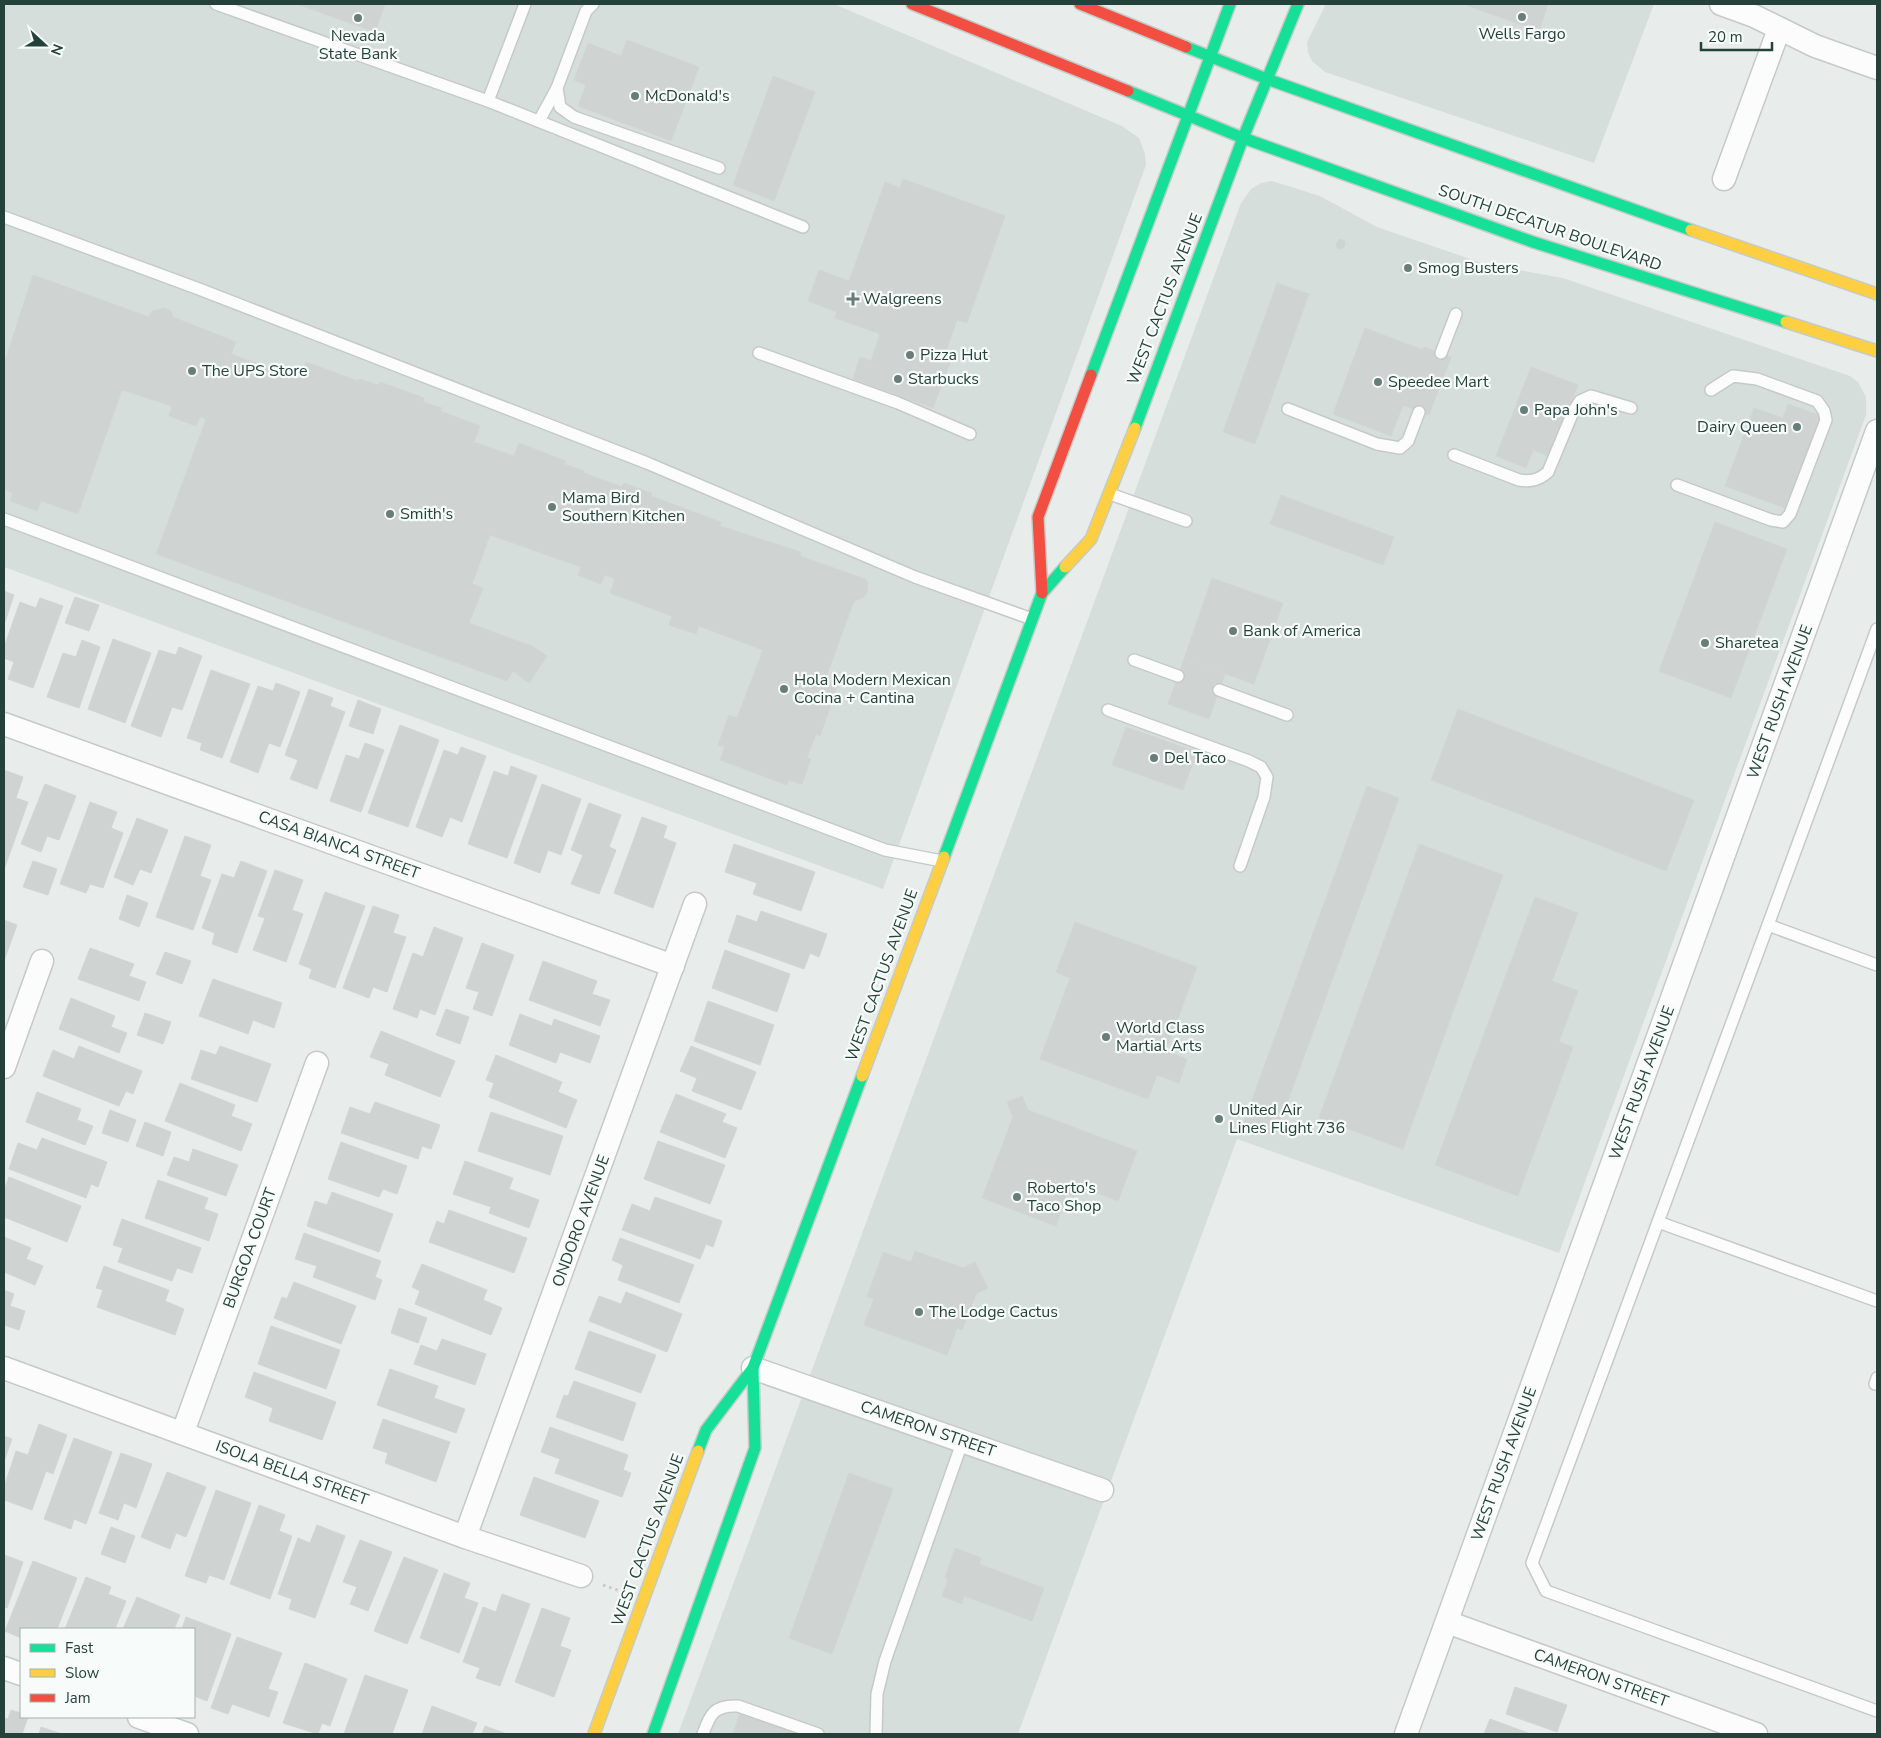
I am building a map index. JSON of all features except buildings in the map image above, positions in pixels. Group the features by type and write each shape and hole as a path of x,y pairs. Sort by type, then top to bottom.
{"main road":[{"name":"SOUTH DECATUR BOULEVARD","path":"912,4 1243,138 1533,242 1877,351"},
{"path":"1080,4 1267,79 1540,177 1877,294"},
{"name":"WEST CACTUS AVENUE","path":"1042,593 1038,517 1230,4"},
{"name":"WEST CACTUS AVENUE","path":"594,1734 706,1430 753,1368 1042,593 1091,539 1110,494 1243,138 1298,4"},
{"name":"WEST CACTUS AVENUE","path":"653,1734 755,1448 753,1368"}],"street":[{"path":"1721,4 1815,46 1877,68"},
{"path":"1724,179 1780,29"},
{"name":"WEST RUSH AVENUE","path":"1406,1734 1877,431"},
{"name":"CASA BIANCA STREET","path":"4,724 673,966"},
{"name":"ONDORO AVENUE","path":"465,1537 695,904"},
{"path":"4,1067 8,1042 42,961"},
{"name":"BURGOA COURT","path":"184,1432 317,1063"},
{"name":"ISOLA BELLA STREET","path":"4,1368 184,1432 465,1537 581,1576"},
{"name":"CAMERON STREET","path":"753,1368 1102,1490"},
{"name":"CAMERON STREET","path":"1447,1622 1756,1734"},
{"path":"4,1668 20,1674"},
{"path":"142,1718 187,1734"}],"lane":[{"path":"216,4 488,101 803,227"},
{"path":"488,101 525,4"},
{"path":"538,122 557,88 586,11 592,4"},
{"path":"557,88 560,107 574,118 719,168"},
{"path":"4,217 199,289 638,459 915,577 1032,619"},
{"path":"1441,353 1456,314"},
{"path":"759,353 898,403 970,434"},
{"path":"1677,485 1771,520 1783,522 1790,514 1826,420 1824,411 1816,401 1757,378 1733,376 1711,390"},
{"path":"1454,455 1519,480 1540,479 1548,472 1573,412 1580,401 1591,396 1631,408"},
{"path":"1288,409 1377,444 1400,448 1408,441 1419,412"},
{"path":"1110,494 1186,521"},
{"path":"4,519 885,850 942,861"},
{"path":"1877,630 1532,1563 1546,1590 1877,1711"},
{"path":"1134,660 1178,676"},
{"path":"1219,690 1287,715"},
{"path":"1108,710 1261,767 1267,778 1264,797 1240,866"},
{"path":"1768,925 1877,965"},
{"path":"1658,1222 1877,1301"},
{"path":"1877,1378 1875,1384 1877,1384"},
{"path":"876,1734 877,1694 885,1661 963,1440"},
{"path":"703,1734 707,1721 716,1709 725,1705 738,1706 818,1734"}],"shaded area":[{"path":"4,4 834,4 1122,126 1139,138 1145,154 1146,165 883,889 4,567"},
{"path":"1326,4 1654,4 1594,163 1325,72 1312,61 1308,53 1307,42"},
{"path":"1272,181 1320,196 1377,227 1485,264 1563,278 1850,376 1858,382 1866,397 1866,415 1559,1253 1237,1139 1018,1734 678,1734 1241,203 1251,189 1261,183"}],"traffic: fast":[{"path":"1091,375 1230,4"},
{"path":"1135,428 1243,138 1298,4"},
{"path":"1186,47 1267,79 1691,230"},
{"path":"1128,91 1243,138 1533,242 1786,322"},
{"path":"944,857 1042,593 1065,567"},
{"path":"698,1451 706,1430 753,1368 862,1076"},
{"path":"653,1734 755,1448 753,1368"}],"traffic: slow":[{"path":"1691,230 1877,294"},
{"path":"1786,322 1877,351"},
{"path":"1065,567 1091,539 1135,428"},
{"path":"862,1076 944,857"},
{"path":"594,1734 698,1451"}],"traffic: jam":[{"path":"912,4 1128,91"},
{"path":"1080,4 1186,47"},
{"path":"1042,593 1038,517 1091,375"}],"place":[{"name":"Wells Fargo","path":"1522,17"},
{"name":"Nevada State Bank","path":"358,18"},
{"name":"McDonald's","path":"635,96"},
{"name":"Smog Busters","path":"1408,268"},
{"name":"Walgreens","path":"853,299"},
{"name":"Pizza Hut","path":"910,355"},
{"name":"The UPS Store","path":"192,371"},
{"name":"Starbucks","path":"898,379"},
{"name":"Speedee Mart","path":"1378,382"},
{"name":"Papa John's","path":"1524,410"},
{"name":"Dairy Queen","path":"1797,427"},
{"name":"Mama Bird Southern Kitchen","path":"552,507"},
{"name":"Smith's","path":"390,514"},
{"name":"Bank of America","path":"1233,631"},
{"name":"Sharetea","path":"1705,643"},
{"name":"Hola Modern Mexican Cocina + Cantina","path":"784,689"},
{"name":"Del Taco","path":"1154,758"},
{"name":"World Class Martial Arts","path":"1106,1037"},
{"name":"United Air Lines Flight 736","path":"1219,1119"},
{"name":"Roberto's Taco Shop","path":"1017,1197"},
{"name":"The Lodge Cactus","path":"919,1312"}]}
